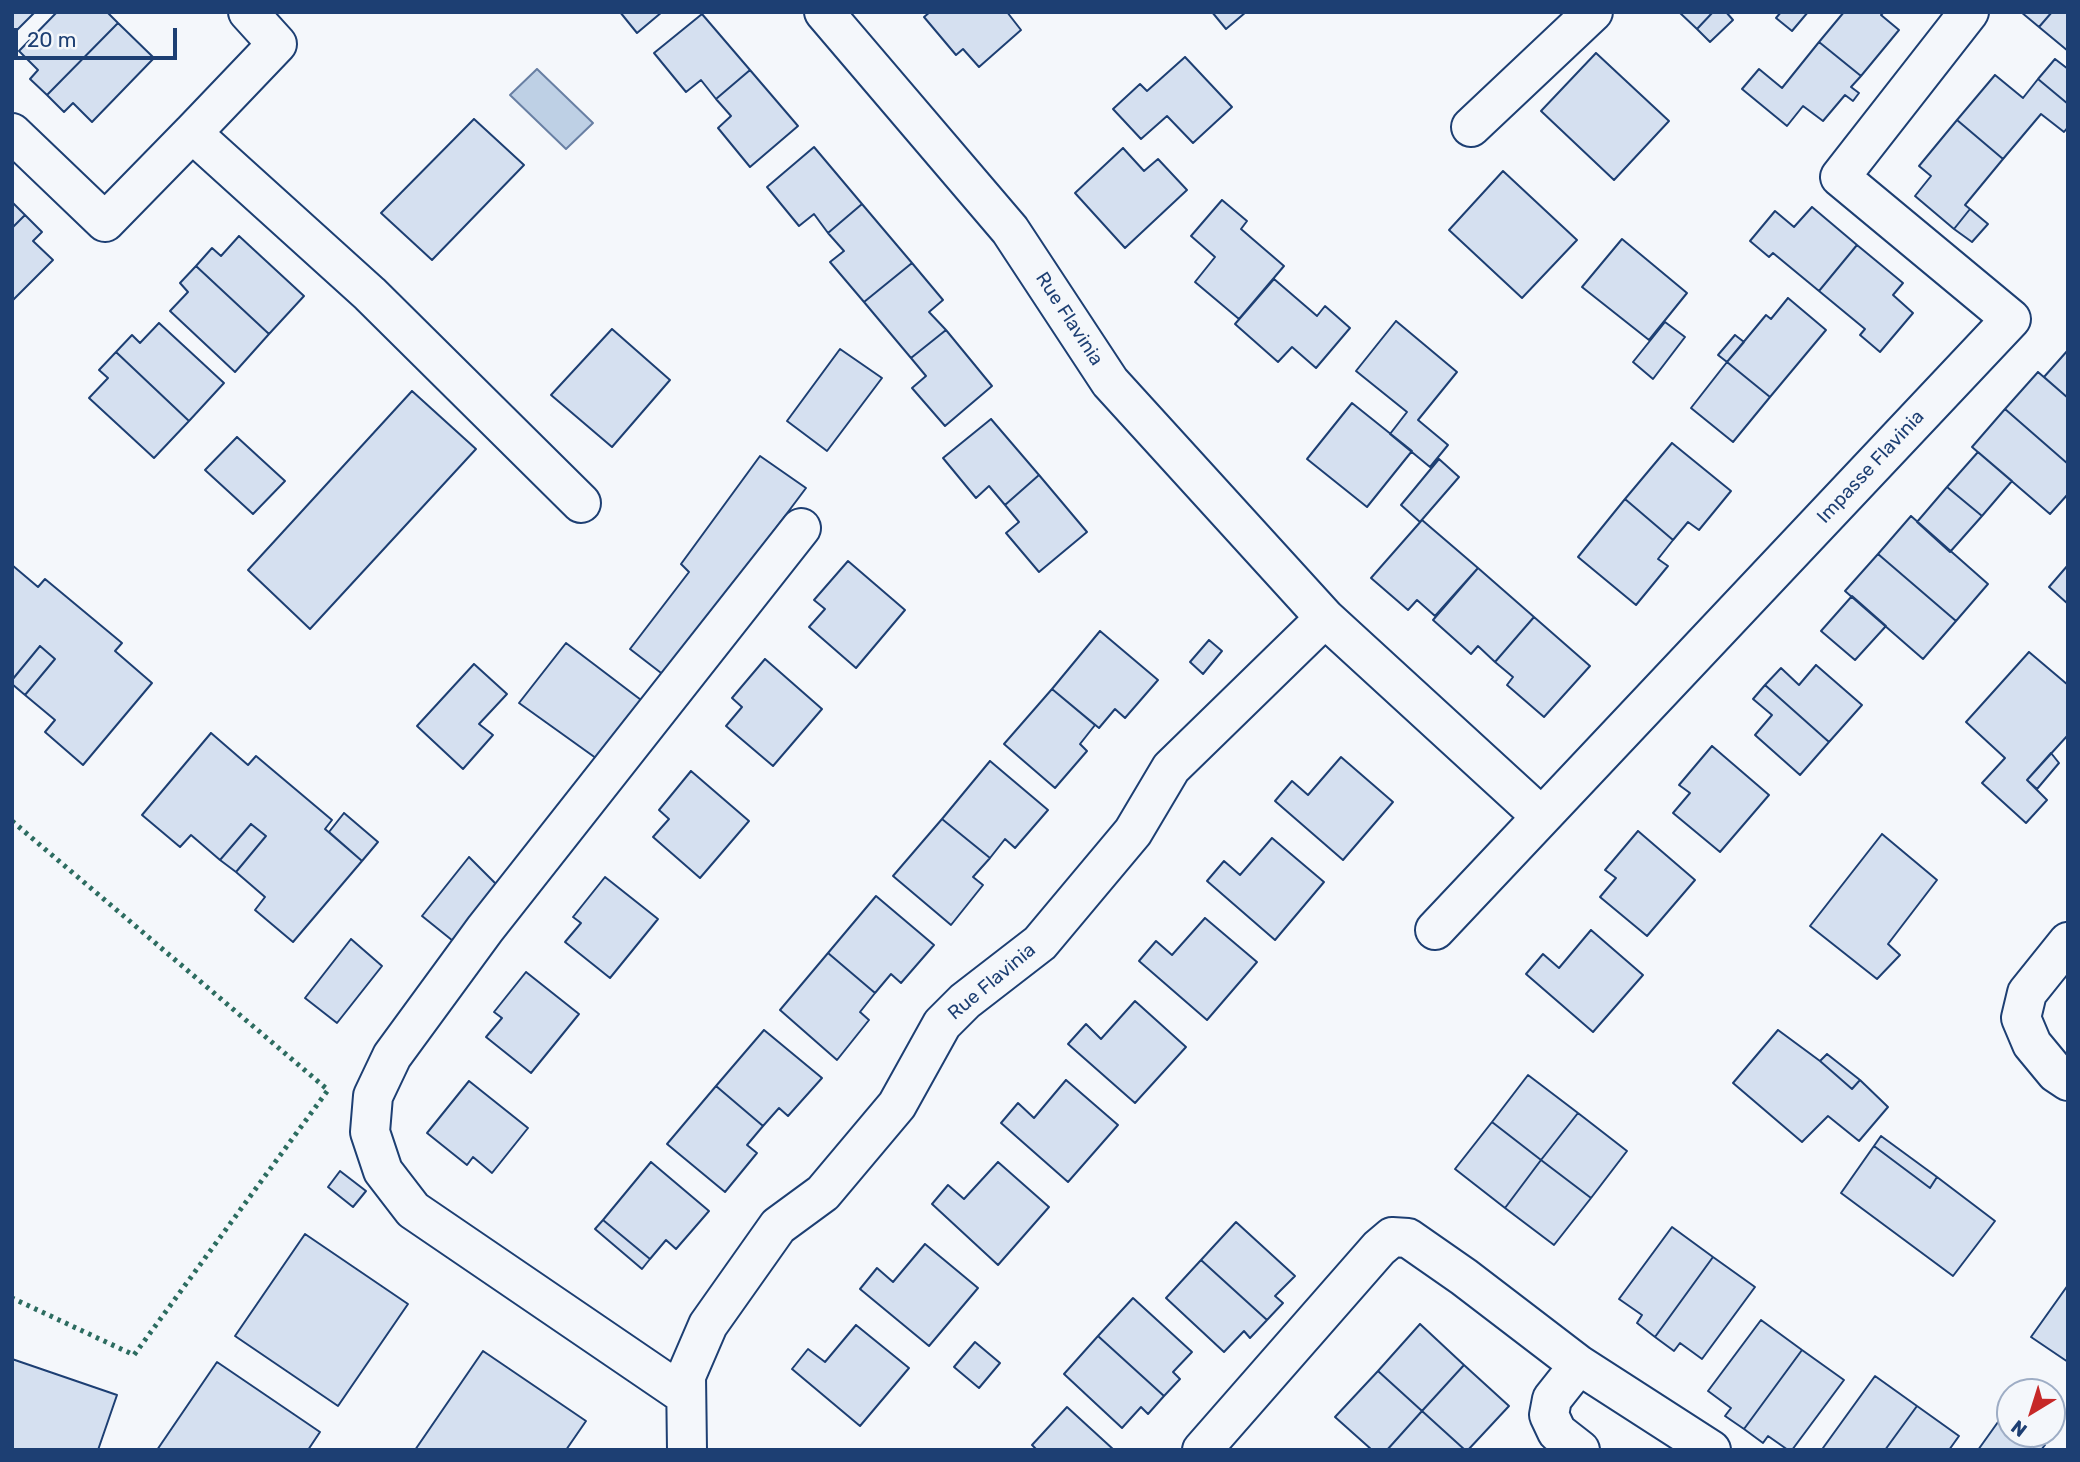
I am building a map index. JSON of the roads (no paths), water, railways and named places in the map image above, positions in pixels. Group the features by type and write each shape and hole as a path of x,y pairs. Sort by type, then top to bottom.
{"street":[{"path":"12,133 105,222 278,44 248,12"},
{"name":"Rue Flavinia","path":"824,12 1010,230 1111,382 1325,618 1541,816"},
{"path":"1471,127 1593,12"},
{"name":"Impasse Flavinia","path":"1435,930 2011,318 1840,177 1969,12"},
{"path":"192,133 370,294 581,503"},
{"path":"686,1396 413,1210 383,1171 370,1132 373,1096 392,1056 485,929 801,528"},
{"name":"Rue Flavinia","path":"687,1450 686,1376 708,1325 778,1226 824,1194 897,1105 942,1024 965,1001 1040,943 1132,832 1171,768 1325,618"},
{"path":"2068,942 2026,993 2021,1018 2032,1044 2056,1073 2068,1081"},
{"path":"1202,1450 1379,1248 1392,1237 1408,1238 1579,1365 1711,1450"},
{"path":"1579,1365 1552,1399 1549,1415 1557,1432 1580,1450"}],"water":[{"path":"537,69 593,123 566,149 510,95"}]}
